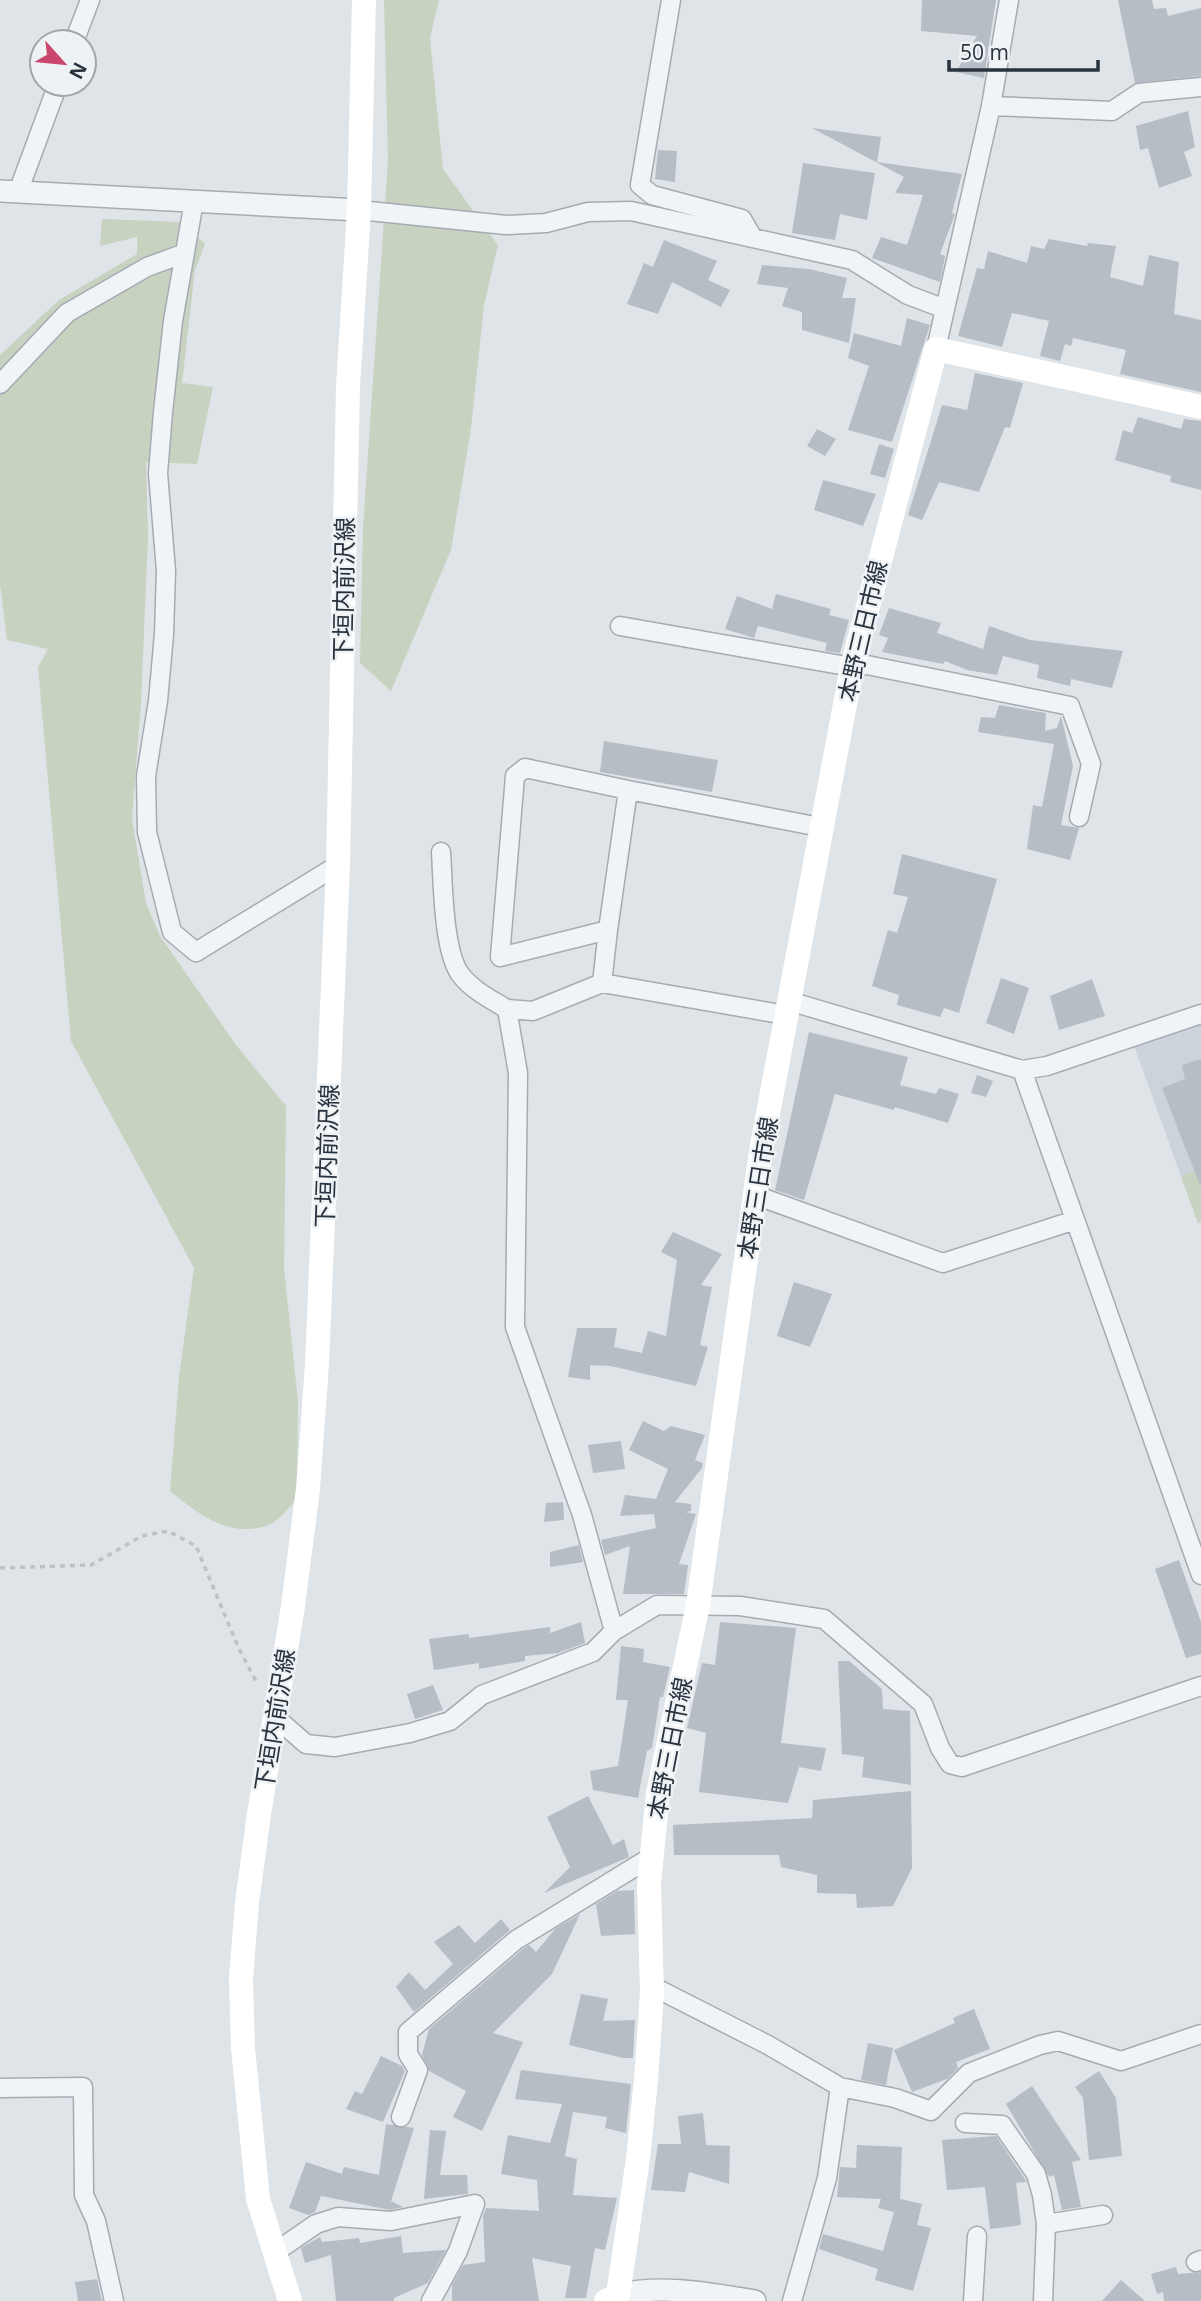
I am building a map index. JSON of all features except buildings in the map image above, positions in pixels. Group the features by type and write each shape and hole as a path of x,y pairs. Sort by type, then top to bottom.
{"main road":[{"name":"下垣内前沢線","path":"290,2301 258,2199 249,2130 241,1979 247,1903 293,1606 309,1475 325,1188 338,865 348,386 359,210 365,0"},
{"path":"936,349 1201,407"},
{"name":"本野三日市線","path":"614,2299 638,2160 652,1986 649,1884 658,1793 698,1605 755,1195 820,827 852,667 936,349"}],"street":[{"path":"79,28 90,0"},
{"path":"671,0 640,184 652,195 742,219 753,238"},
{"path":"936,349 992,106 1009,0"},
{"path":"992,106 1112,111 1139,93 1201,87"},
{"path":"52,98 9,191 359,210 506,225 546,223 588,212 631,211 852,260 908,295 945,309"},
{"path":"194,201 173,321 158,473 166,571 158,701 146,776 147,832 155,873 172,932 196,952 338,865"},
{"path":"0,384 67,313 147,267 185,253"},
{"path":"620,626 852,667 867,665 1070,706 1091,764 1079,817"},
{"path":"608,930 500,957 515,776 525,768 820,827"},
{"path":"602,984 628,790"},
{"path":"441,852 446,926 458,972 480,993 507,1009 533,1011 602,984 788,1008 1023,1070 1047,1066 1201,1014"},
{"path":"507,1009 518,1073 515,1327 582,1515 614,1631"},
{"path":"1023,1070 1201,1575"},
{"path":"755,1195 943,1263 1075,1220"},
{"path":"274,1716 306,1744 335,1747 410,1733 450,1721 482,1695 593,1652 614,1631 657,1605 740,1606 824,1619 923,1704 945,1756 950,1764 962,1767 1201,1686"},
{"path":"401,2117 418,2070 408,2054 408,2032 516,1940 651,1857"},
{"path":"652,1986 768,2045 840,2087 895,2098 931,2111 969,2073 1040,2045 1058,2041 1121,2061 1201,2034"},
{"path":"0,2088 83,2087 85,2195 96,2221 114,2301"},
{"path":"792,2301 827,2178 840,2087"},
{"path":"965,2123 1002,2125 1036,2175 1046,2224 1043,2301"},
{"path":"274,2253 316,2224 338,2217 391,2221 475,2204 458,2251 431,2301"},
{"path":"1046,2224 1103,2215"},
{"path":"973,2301 977,2236"},
{"path":"614,2299 637,2290 709,2294 755,2301"}],"path":[{"path":"0,1568 91,1565 142,1535 168,1531 196,1546 239,1649 260,1686"}],"shaded area":[{"path":"1201,1022 1201,1222 1198,1223 1134,1046"}],"green space":[{"path":"384,0 439,0 430,38 443,169 498,245 484,305 471,428 451,550 391,691 360,663 363,528 388,160"},
{"path":"102,219 181,222 205,244 195,270 182,383 213,387 197,464 146,462 148,537 141,703 132,819 146,903 160,936 236,1045 286,1106 284,1268 298,1401 297,1499 276,1521 254,1529 241,1529 215,1522 170,1491 179,1377 194,1268 71,1041 38,667 48,649 7,640 0,584 0,355 59,300 137,254 137,237 100,246"},
{"path":"1201,1168 1201,1222 1198,1223 1181,1176"}]}
